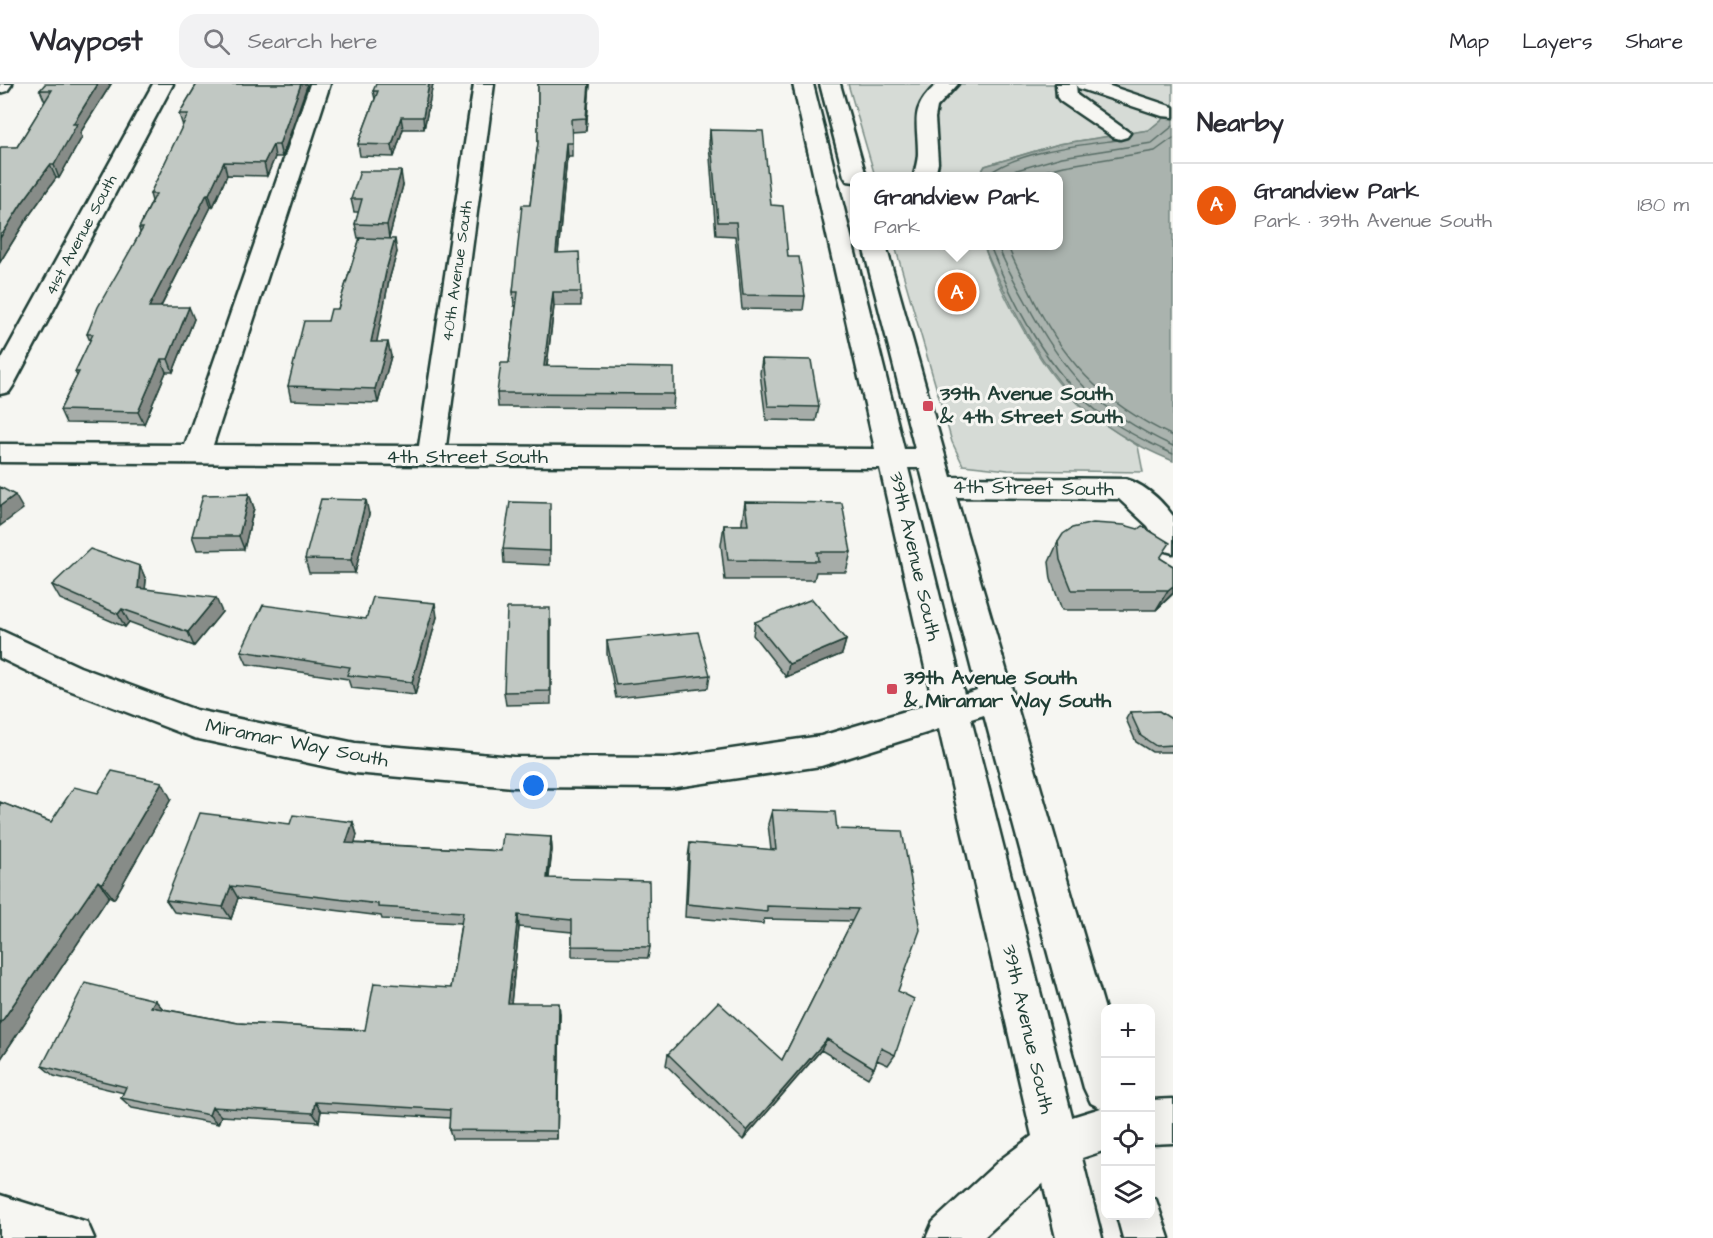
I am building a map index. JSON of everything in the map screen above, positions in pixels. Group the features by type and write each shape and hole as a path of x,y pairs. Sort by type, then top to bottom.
{"street":[{"name":"41st Avenue South","path":"0,386 163,84"},
{"path":"196,455 320,84"},
{"name":"40th Avenue South","path":"431,457 484,84"},
{"name":"39th Avenue South","path":"803,84 846,182"},
{"name":"39th Avenue South","path":"830,84 850,206"},
{"path":"926,172 929,165 924,114 936,93 948,84"},
{"path":"1066,84 1067,97 1120,133"},
{"path":"1085,84 1169,112"},
{"name":"39th Avenue South","path":"857,250 892,459 1080,1238"},
{"name":"39th Avenue South","path":"875,250 996,698 1101,1070"},
{"name":"4th Street South","path":"0,453 892,459 937,473 1125,489 1147,504 1167,528 1173,542"},
{"name":"Miramar Way South","path":"0,643 68,676 194,724 356,758 513,772 670,773 820,751 996,698"},
{"path":"1155,1122 1173,1121"},
{"path":"949,1238 1016,1176 1056,1145 1101,1130"},
{"path":"0,1218 71,1238"},
{"path":"1141,1220 1146,1238"}],"shaded area":[{"path":"848,84 1173,84 1173,110 1149,130 1059,144 985,166 981,172 874,172"},
{"path":"896,250 985,250 1008,301 1053,376 1081,406 1138,446 1143,472 1008,470 963,465 952,442"}],"water":[{"path":"1173,110 1173,461 1144,448 1095,417 1058,380 1041,358 1026,332 986,250 1063,250 1063,172 981,172 985,166 1059,144 1149,130"}],"building":[{"path":"45,84 98,84 73,124 77,124 54,165 50,165 0,238 0,149 1,147 17,147 52,90 40,90"},
{"path":"197,84 301,84 279,145 273,145 264,163 224,162 149,307 189,307 168,359 161,359 138,412 60,410 79,372 75,372 93,334 87,334 98,307 143,228 139,228 156,194 150,194 188,114 179,114"},
{"path":"376,84 429,84 423,117 401,117 392,145 358,144 378,91 373,91"},
{"path":"538,84 589,84 586,118 571,119 572,143 566,143 556,253 579,252 581,292 553,292 544,366 674,368 674,394 497,393 501,363 509,363 518,292 513,292 522,205 530,205 538,143"},
{"path":"710,130 763,131 771,205 783,206 788,257 799,257 805,296 743,295 736,222 718,222"},
{"path":"360,171 401,171 387,225 355,224 362,199 351,199"},
{"path":"360,238 395,239 371,342 388,342 375,389 288,386 304,321 328,321 331,309 338,309"},
{"path":"762,359 811,360 819,407 768,406"},
{"path":"0,487 15,495 0,506"},
{"path":"249,494 239,536 192,536 203,495"},
{"path":"321,499 366,500 351,560 305,559"},
{"path":"510,502 550,503 550,551 503,549"},
{"path":"745,502 842,503 851,552 817,552 818,561 728,560 724,525 748,525"},
{"path":"1093,523 1124,525 1138,529 1142,526 1170,543 1160,558 1173,566 1173,586 1168,590 1072,590 1060,560 1058,542 1063,534 1072,528"},
{"path":"90,549 140,566 138,588 216,598 188,632 122,609 118,614 52,585"},
{"path":"373,597 435,603 412,682 347,675 350,667 241,651 263,605 366,619"},
{"path":"812,599 846,640 789,664 755,622"},
{"path":"507,608 550,608 550,691 504,692"},
{"path":"698,632 710,675 616,685 607,641"},
{"path":"1159,711 1173,720 1173,745 1156,746 1141,736 1130,712"},
{"path":"112,771 162,782 102,884 98,881 0,1024 0,802 51,822 74,787 98,793"},
{"path":"772,810 835,812 837,829 902,831 920,930 898,991 914,999 895,1055 881,1048 874,1068 827,1039 747,1131 668,1054 718,1002 782,1060 858,909 767,906 767,912 687,904 690,843 776,850"},
{"path":"200,813 290,824 293,815 353,822 346,843 501,851 503,834 551,837 547,878 649,881 650,947 572,946 572,920 518,915 508,1003 559,1003 557,1131 449,1130 450,1110 315,1102 313,1113 212,1107 209,1115 121,1098 126,1087 42,1066 85,983 155,1000 151,1007 238,1023 365,1030 374,983 451,988 463,912 378,907 378,904 231,886 223,907 166,900"}],"place":[{"name":"Grandview Park","path":"957,292"},
{"name":"39th Avenue South & 4th Street South","path":"928,406"},
{"name":"39th Avenue South & Miramar Way South","path":"892,689"}]}
